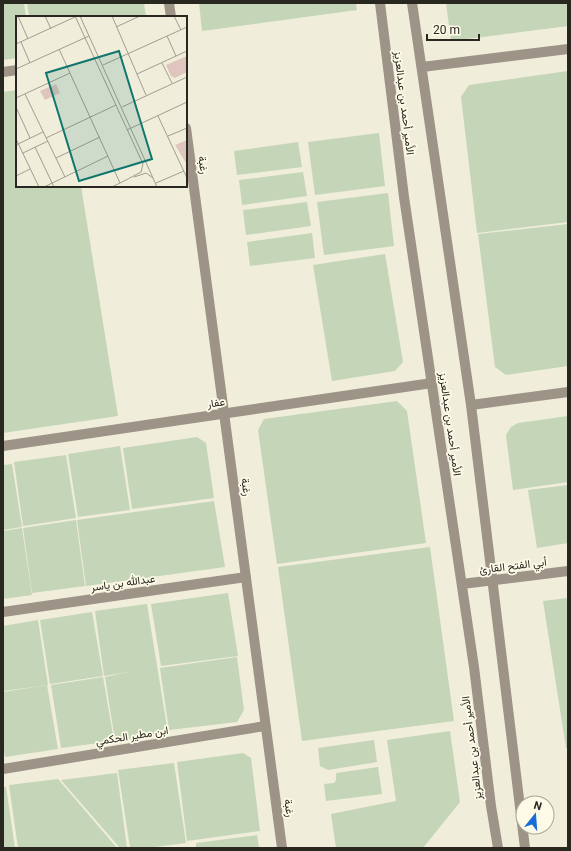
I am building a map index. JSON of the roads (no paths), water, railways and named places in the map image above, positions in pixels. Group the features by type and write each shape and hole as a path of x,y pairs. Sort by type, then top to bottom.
{"street":[{"path":"169,3 171,16"},
{"name":"الأمير أحمد بن عبدالعزيز","path":"380,3 404,197 474,667 491,806 498,848"},
{"name":"الأمير أحمد بن عبدالعزيز","path":"412,3 471,405 525,848"},
{"path":"422,67 568,49"},
{"path":"3,72 16,70"},
{"name":"رغبة","path":"187,136 282,848"},
{"name":"عفار","path":"3,446 432,382"},
{"path":"471,405 568,392"},
{"name":"أبي الفتح القارئ","path":"462,584 568,571"},
{"name":"عبدالله بن ياسر","path":"3,612 246,577"},
{"name":"ابن مطير الحكمي","path":"3,769 265,726"}]}
